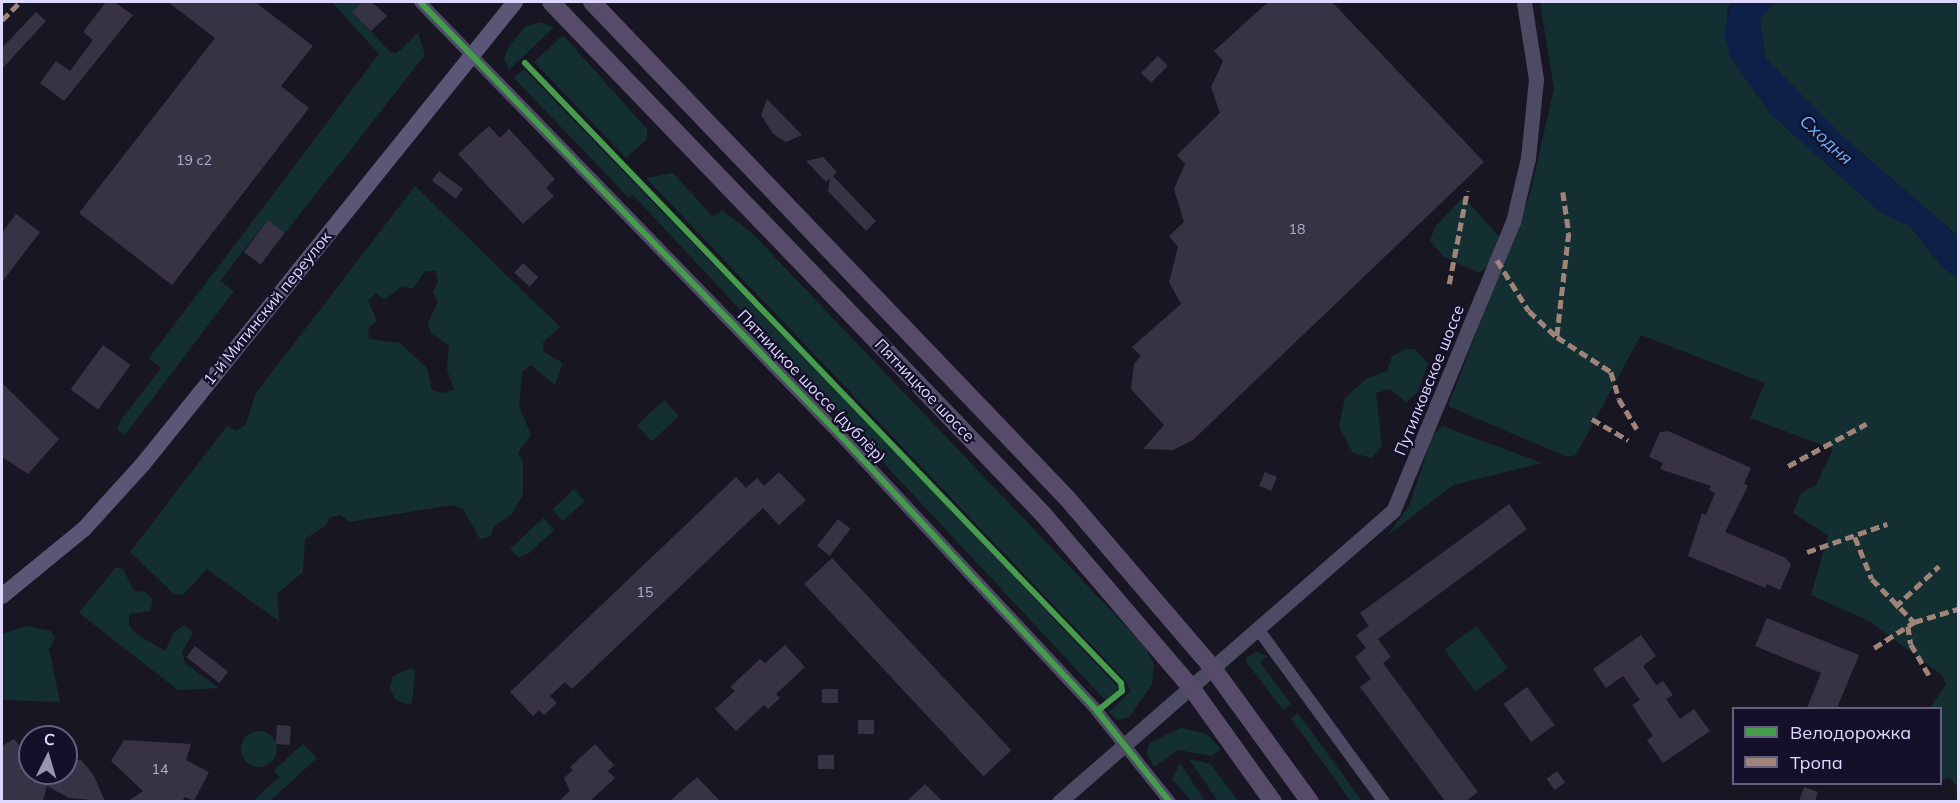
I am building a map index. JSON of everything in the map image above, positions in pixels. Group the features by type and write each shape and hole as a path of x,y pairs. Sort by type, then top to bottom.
{"main road":[{"name":"1-й Митинский переулок","path":"2,596 84,529 143,464 515,2"},
{"name":"Пятницкое шоссе","path":"551,2 1043,514 1190,686 1273,801"},
{"name":"Пятницкое шоссе","path":"592,2 1067,498 1212,667 1310,801"}],"street":[{"name":"Пятницкое шоссе (дублёр)","path":"420,2 473,54 841,436 1124,743 1170,801"},
{"name":"Путилковское шоссе","path":"1059,801 1393,511 1509,233 1523,184 1536,79 1524,2"},
{"path":"1258,629 1384,801"}],"green space":[{"path":"332,2 363,2 353,12 390,52 397,53 418,33 425,55 285,233 268,220 243,251 220,281 234,291 125,435 117,429 120,421 161,368 149,358 379,54"},
{"path":"1540,2 1731,2 1727,11 1730,56 1770,113 1880,212 1910,226 1943,268 1958,278 1958,787 1950,778 1942,780 1942,707 1931,707 1946,684 1942,675 1871,622 1811,595 1828,535 1793,513 1801,493 1816,485 1833,449 1750,418 1765,383 1641,335 1576,455 1567,457 1448,406 1530,194 1554,89"},
{"path":"1775,2 1958,2 1958,236 1843,137 1765,58 1760,19"},
{"path":"540,22 554,27 509,70 504,59 509,46 525,27"},
{"path":"563,35 647,129 647,139 626,158 534,62"},
{"path":"524,69 952,511 1117,686 1118,693 1107,702 633,195 629,198 514,78"},
{"path":"673,173 713,217 722,210 752,233 1144,645 1154,664 1152,685 1129,717 1117,720 1109,712 1131,691 1124,679 646,178"},
{"path":"415,186 560,327 543,342 544,352 563,363 555,385 531,365 522,372 519,406 531,435 518,453 523,462 523,495 512,514 494,526 491,536 480,539 463,509 452,505 349,522 341,515 330,517 325,526 305,539 303,572 277,594 279,621 207,569 183,595 174,594 130,552 227,426 237,431 246,424 256,393","holes":["425,271 436,271 438,282 433,292 438,302 428,323 431,333 449,346 447,369 454,390 443,393 432,390 427,368 400,343 369,339 368,328 377,321 368,301 376,293 384,300 402,286 413,289"]},
{"path":"1463,197 1500,237 1489,265 1479,273 1443,256 1430,241 1435,227"},
{"path":"1406,349 1414,349 1428,363 1418,392 1406,402 1390,389 1376,393 1382,446 1372,458 1353,453 1339,427 1345,398 1366,379 1387,371 1392,356"},
{"path":"664,400 679,416 652,441 637,425"},
{"path":"1442,426 1542,463 1453,485 1387,536 1409,506 1432,437"},
{"path":"574,489 585,501 563,521 552,509"},
{"path":"543,518 554,530 528,554 518,557 510,549"},
{"path":"116,567 123,569 134,591 145,592 153,600 150,611 129,614 129,625 136,634 165,651 175,631 185,625 193,633 182,652 185,663 219,688 178,690 79,613"},
{"path":"26,626 51,631 55,637 49,649 60,702 2,700 2,634"},
{"path":"1477,626 1508,668 1475,692 1445,650"},
{"path":"1256,652 1268,656 1260,662 1291,704 1283,710 1247,663 1246,658"},
{"path":"409,669 415,670 412,703 406,704 395,699 390,688 393,676"},
{"path":"1298,713 1362,801 1352,802 1291,718"},
{"path":"1181,728 1207,734 1221,749 1212,756 1178,750 1154,767 1147,753 1149,743"},
{"path":"259,731 272,736 277,749 272,762 259,767 246,762 241,749 246,736"},
{"path":"303,744 317,758 270,801 253,801 279,777 274,770"},
{"path":"1189,759 1211,764 1238,801 1218,801"},
{"path":"1180,763 1205,801 1191,801 1172,779"}],"water":[{"name":"Сходня","path":"1731,2 1775,2 1760,19 1765,58 1843,137 1958,236 1958,278 1943,268 1910,226 1880,212 1770,113 1730,56 1724,34"}],"building":[{"path":"106,2 114,2 133,15 64,101 40,83 56,61 70,71 93,40 83,32"},
{"path":"168,2 255,2 313,46 281,86 309,108 172,285 79,213 215,38"},
{"path":"363,2 372,2 387,16 371,31 352,12"},
{"path":"1268,2 1332,2 1484,162 1193,440 1173,450 1143,449 1164,425 1131,389 1134,364 1141,356 1132,347 1181,304 1169,282 1178,247 1169,236 1184,222 1174,189 1185,164 1177,155 1220,113 1211,87 1223,61 1214,51"},
{"path":"36,12 46,21 2,69 2,48"},
{"path":"1158,56 1168,66 1151,83 1141,73"},
{"path":"767,99 802,135 786,142 773,134 761,115"},
{"path":"489,126 500,138 509,129 555,179 546,188 554,196 523,224 458,154"},
{"path":"823,157 837,172 833,176 876,221 866,231 828,191 830,178 826,182 806,161"},
{"path":"439,171 463,189 456,199 432,181"},
{"path":"16,214 40,232 2,282 2,233"},
{"path":"268,220 285,233 261,265 244,252"},
{"path":"523,263 538,277 529,287 514,273"},
{"path":"103,345 131,365 98,409 71,389"},
{"path":"2,383 59,439 28,474 2,457"},
{"path":"1668,431 1751,468 1744,484 1748,486 1725,532 1786,558 1791,565 1780,590 1767,584 1765,588 1688,556 1702,513 1706,515 1715,493 1709,490 1711,486 1660,469 1663,463 1649,457 1660,432"},
{"path":"779,472 806,500 779,525 763,508 572,689 565,682 550,696 557,703 544,715 539,710 533,716 510,692 736,477 746,488 757,478 764,486"},
{"path":"1265,472 1277,477 1271,491 1259,486"},
{"path":"1509,504 1527,529 1378,639 1391,657 1383,663 1478,792 1466,801 1445,801 1360,687 1371,679 1355,657 1366,648 1356,635 1369,626 1360,613"},
{"path":"838,519 851,529 830,556 817,546"},
{"path":"832,558 1011,750 984,776 804,584"},
{"path":"1767,618 1859,655 1837,707 1807,707 1821,673 1755,646"},
{"path":"1641,635 1656,656 1643,666 1656,685 1663,681 1673,695 1666,699 1680,719 1694,709 1710,731 1663,763 1647,740 1653,736 1632,705 1640,700 1623,676 1606,688 1593,669"},
{"path":"785,645 805,667 776,694 780,698 768,709 764,705 736,731 715,709 735,691 730,687 760,659 765,663"},
{"path":"195,646 228,672 219,683 186,657"},
{"path":"1527,687 1555,725 1531,742 1504,704"},
{"path":"822,689 838,689 838,703 822,703"},
{"path":"858,720 874,720 874,734 858,734"},
{"path":"277,725 291,726 290,745 276,744"},
{"path":"14,739 18,744 18,785 78,785 78,760 81,760 93,774 105,801 69,798 47,786 43,801 2,801 2,746"},
{"path":"124,740 191,744 186,760 209,772 194,801 185,797 182,801 128,801 143,791 111,761"},
{"path":"595,744 614,765 608,771 615,778 590,801 559,801 570,791 564,778 573,770 570,767"},
{"path":"818,755 834,755 834,769 818,769"},
{"path":"1557,771 1565,782 1555,790 1546,779"},
{"path":"697,777 720,801 670,801"},
{"path":"925,784 942,801 907,801"},
{"path":"1804,787 1818,792 1815,801 1799,801"}],"marked path":[{"path":"2,20 20,2"},
{"path":"1449,284 1467,191"},
{"path":"1563,192 1569,233 1557,337 1611,372 1619,399 1637,429"},
{"path":"1497,260 1529,311 1557,337"},
{"path":"1592,419 1628,440"},
{"path":"1788,466 1866,424"},
{"path":"1807,552 1887,524"},
{"path":"1855,537 1872,579 1914,622"},
{"path":"1895,607 1939,566"},
{"path":"1874,648 1914,622 1958,609"},
{"path":"1908,626 1911,644 1929,675"}],"cycle path":[{"path":"420,2 841,436 1097,711 1170,802"},
{"path":"525,63 1121,683 1122,691 1097,711"}]}
